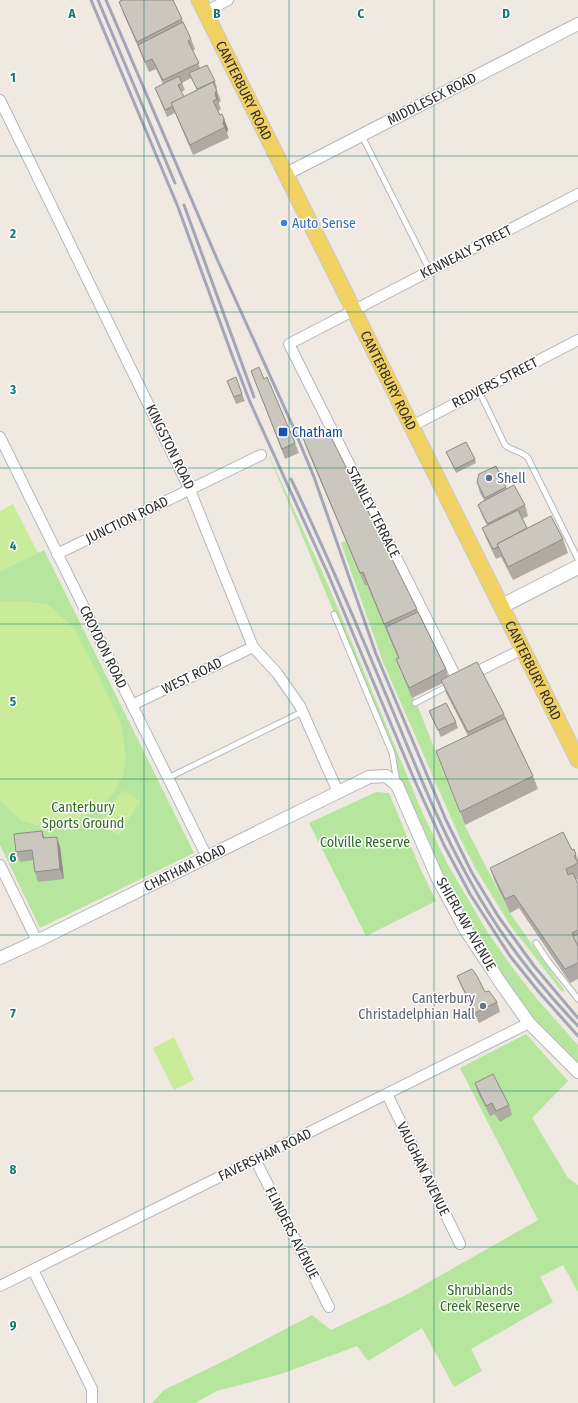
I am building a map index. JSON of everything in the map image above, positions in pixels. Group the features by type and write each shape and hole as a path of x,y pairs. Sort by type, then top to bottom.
{"main road":[{"name":"CANTERBURY ROAD","path":"202,6 578,760"},
{"path":"502,606 578,567"}],"street":[{"path":"202,6 228,0"},
{"name":"MIDDLESEX ROAD","path":"286,174 578,24"},
{"name":"KINGSTON ROAD","path":"0,100 190,490 253,647 277,673 300,706 338,792"},
{"name":"KENNEALY STREET","path":"354,310 578,194"},
{"name":"STANLEY TERRACE","path":"354,310 289,344 458,681"},
{"name":"REDVERS STREET","path":"412,426 578,340"},
{"name":"CROYDON ROAD","path":"0,437 207,858"},
{"name":"JUNCTION ROAD","path":"57,554 261,455"},
{"name":"WEST ROAD","path":"132,705 253,647"},
{"path":"458,681 523,649"},
{"name":"CHATHAM ROAD","path":"0,958 207,858 369,777 386,776 397,785"},
{"name":"SHIERLAW AVENUE","path":"397,785 438,879 465,929 529,1023 578,1072"},
{"path":"0,865 37,941"},
{"name":"FAVERSHAM ROAD","path":"0,1286 529,1023"},
{"name":"VAUGHAN AVENUE","path":"387,1094 460,1244"},
{"name":"FLINDERS AVENUE","path":"255,1159 329,1307"},
{"path":"33,1270 92,1389 92,1403"}],"lane":[{"path":"362,136 430,271"},
{"path":"478,391 506,445 510,449 523,453 528,458 578,559"},
{"path":"334,614 392,752 397,785"},
{"path":"415,703 458,681"},
{"path":"168,778 302,712"},
{"path":"536,943 578,999"}],"green space":[{"path":"264,444 329,587 423,814 448,865 488,933 515,971 537,999 578,1045 578,1066 528,1015 463,915 441,874 389,754 392,752"},
{"path":"13,504 38,553 0,571 0,511"},
{"path":"346,541 403,668 400,670 418,707 465,826 510,913 564,990 562,992 510,925 474,866 459,836 383,662 341,543"},
{"name":"Canterbury Sports Ground","path":"44,550 194,853 40,928 0,845 0,571"},
{"path":"17,601 48,604 74,628 121,723 126,759 123,775 114,792 100,809 60,824 40,826 21,821 0,800 0,602"},
{"path":"122,790 140,801 119,836 101,825"},
{"name":"Colville Reserve","path":"376,792 389,793 420,868 436,901 366,936 309,823"},
{"name":"Shrublands Creek Reserve","path":"526,1034 568,1081 532,1118 568,1178 578,1185 578,1292 563,1265 540,1277 553,1302 471,1349 482,1371 454,1387 422,1328 368,1361 357,1346 281,1374 217,1391 195,1403 152,1403 164,1390 228,1359 312,1315 331,1330 406,1295 538,1220 460,1068"},
{"path":"174,1037 194,1080 174,1090 153,1048"}],"building":[{"path":"123,0 173,0 182,19 137,42 119,2"},
{"path":"183,22 191,39 188,41 199,63 163,80 152,59 145,62 138,45"},
{"path":"207,65 215,81 197,89 189,73"},
{"path":"179,76 182,83 178,85 184,97 171,103 173,106 165,110 155,88"},
{"path":"213,82 217,91 215,95 217,99 213,101 220,115 222,114 224,119 223,124 225,127 190,145 171,103"},
{"path":"259,367 264,379 267,377 295,443 282,449 251,371"},
{"path":"236,377 242,394 234,397 227,381"},
{"path":"318,431 330,435 417,609 384,624 363,572 360,573 303,438"},
{"path":"466,442 475,459 455,469 446,452"},
{"path":"496,466 506,487 485,498 477,482 479,474"},
{"path":"514,485 525,505 487,523 478,505"},
{"path":"518,510 527,528 497,544 498,547 493,549 482,528"},
{"path":"551,516 563,539 508,567 497,544"},
{"path":"418,612 446,669 409,688 396,659 399,658 386,627"},
{"path":"477,662 504,714 468,732 441,680"},
{"path":"446,703 456,722 438,730 429,711"},
{"path":"505,718 533,776 460,812 436,751"},
{"path":"42,831 43,838 57,837 60,869 35,872 32,850 16,852 14,834"},
{"path":"563,832 572,850 574,849 576,855 574,856 578,863 566,869 568,875 573,873 578,884 578,930 572,933 578,946 578,963 565,969 514,895 505,899 490,868"},
{"path":"578,934 578,946 573,936"},
{"path":"472,969 485,992 489,991 497,1002 475,1013 457,976"},
{"path":"493,1074 509,1105 496,1111 492,1103 486,1106 475,1083"}],"railway":[{"path":"91,0 178,207 250,402 328,574 414,779 444,845 470,894 510,956 539,992 578,1036"},
{"path":"98,0 175,183"},
{"path":"106,0 217,259 291,422 314,477 376,654 446,820 472,873 498,916 534,966 578,1018"},
{"path":"184,205 254,397"},
{"path":"291,479 342,590 426,791 457,857 480,899 505,938 547,992 578,1026"}],"place":[{"name":"Auto Sense","path":"284,223"},
{"name":"Chatham","path":"283,432"},
{"name":"Shell","path":"489,478"},
{"name":"Canterbury Christadelphian Hall","path":"483,1006"}]}
